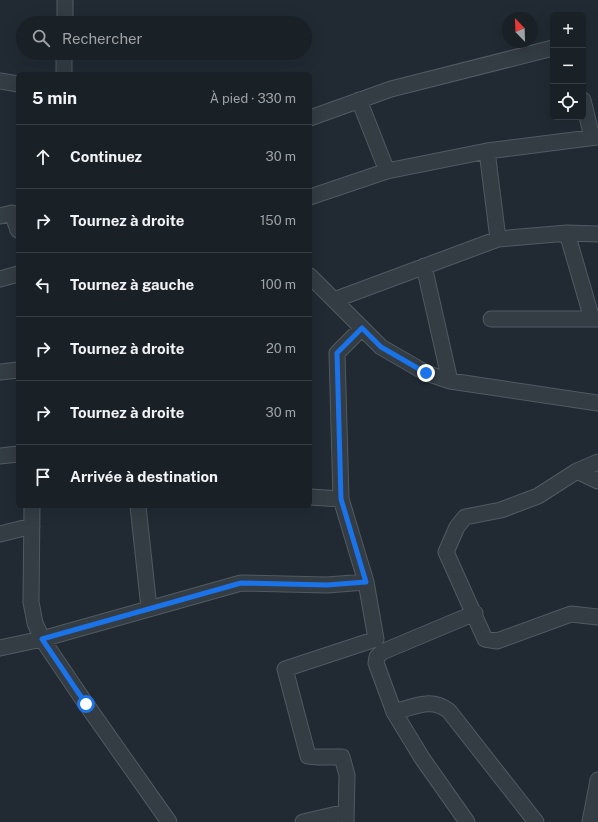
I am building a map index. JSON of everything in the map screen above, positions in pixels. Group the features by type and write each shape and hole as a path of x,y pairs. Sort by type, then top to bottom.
{"street":[{"path":"64,16 65,0"},
{"path":"312,117 390,89 550,49"},
{"path":"64,60 64,72"},
{"path":"0,81 16,84"},
{"path":"359,100 387,171"},
{"path":"312,196 387,171 487,151 595,137 586,109"},
{"path":"487,151 498,239"},
{"path":"0,216 12,213 16,224"},
{"path":"491,319 595,319 568,233"},
{"path":"334,300 498,239 568,233 598,234"},
{"path":"424,266 450,381"},
{"path":"0,279 16,275"},
{"path":"312,278 381,347 426,373 450,381 598,403"},
{"path":"303,822 346,817 347,775 342,756 318,758 308,756 285,669 376,639 366,582 341,499 337,353 362,328"},
{"path":"0,372 16,370"},
{"path":"0,456 16,454"},
{"path":"598,462 577,471 538,496 501,510 465,517 457,527 446,552 475,613 485,639 497,641 571,614 598,617"},
{"path":"577,471 598,481"},
{"path":"312,497 341,499"},
{"path":"32,508 31,602 35,623 42,639 169,822"},
{"path":"138,508 149,608"},
{"path":"0,534 32,526"},
{"path":"0,648 42,639 241,583 327,585 366,582"},
{"path":"467,822 422,758 394,712 376,663 377,657 382,652 475,613"},
{"path":"394,712 433,702 441,705 449,711 536,822"},
{"path":"590,822 598,780"}],"route":[{"path":"86,704 42,639 241,583 327,585 366,582 341,499 337,353 362,328 381,347 426,373"}]}
